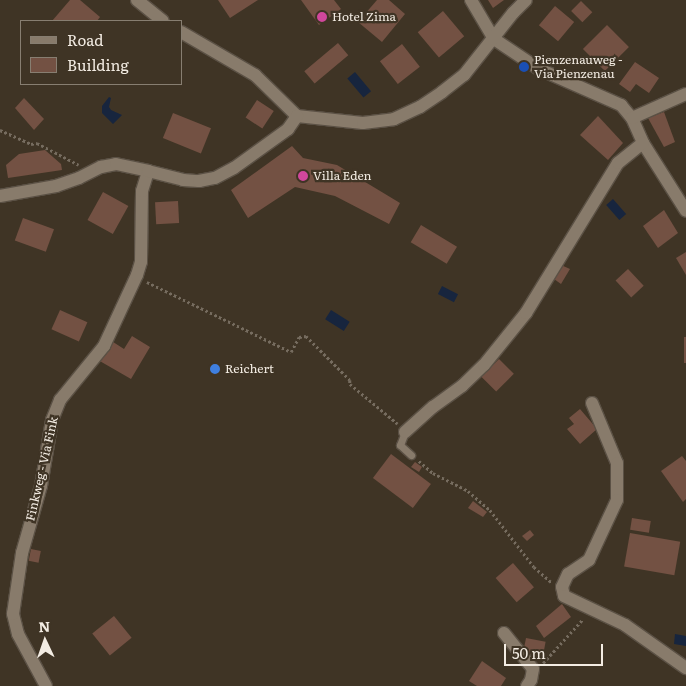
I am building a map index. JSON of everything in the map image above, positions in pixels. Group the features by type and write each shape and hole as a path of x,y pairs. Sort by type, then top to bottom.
{"street":[{"path":"137,0 162,20"},
{"path":"471,0 494,39 539,69 621,104 632,118 643,143 686,211"},
{"path":"182,33 255,76 297,116 363,123 394,119 420,107 442,92 464,75 513,13 526,0"},
{"path":"632,118 686,94"},
{"path":"0,196 56,186 101,167 116,164 183,180 199,181 215,178 234,168 288,129 297,116"},
{"path":"406,432 433,407 462,386 484,365 526,312 618,163 643,143"},
{"name":"Finkweg - Via Fink","path":"46,686 18,634 13,614 22,553 40,486 52,420 60,400 104,346 141,262 142,191 148,171"},
{"path":"592,403 617,463 616,500 589,560 568,574 562,587 564,596 625,625 686,668"},
{"path":"504,632 533,669 529,681"}],"lane":[{"path":"406,432 400,445 411,454"}],"path":[{"path":"0,130 31,144 37,143 91,172"},
{"path":"136,277 291,352 300,337 306,336 350,380 350,384 406,432"},
{"path":"411,454 433,473 468,490 490,510 534,567 552,583 562,587"},
{"path":"529,681 591,608"}],"water":[{"path":"355,72 371,91 363,98 347,78"},
{"path":"109,97 111,98 109,107 111,110 122,115 113,124 102,113 102,106"},
{"path":"613,199 626,214 619,220 606,205"},
{"path":"442,286 458,294 454,302 438,294"},
{"path":"331,310 350,322 344,331 325,319"},
{"path":"675,634 686,636 686,646 674,644"}],"building":[{"path":"70,0 80,0 100,17 98,20 53,20"},
{"path":"218,0 258,0 230,18"},
{"name":"Hotel Zima","path":"301,0 334,0 341,9 319,25"},
{"path":"377,0 389,0 405,14 382,42 358,22"},
{"path":"488,0 504,0 493,8"},
{"path":"581,1 592,12 582,22 571,11"},
{"path":"555,6 574,22 558,41 539,25"},
{"path":"443,11 464,36 439,57 418,32"},
{"path":"607,25 629,47 605,71 583,49"},
{"path":"338,43 348,55 315,84 304,71"},
{"path":"402,44 420,67 398,84 380,61"},
{"path":"635,62 659,78 649,93 636,84 630,92 619,84"},
{"path":"24,98 44,119 34,130 15,108"},
{"path":"257,100 274,111 262,129 246,118"},
{"path":"664,112 675,142 664,147 648,118"},
{"path":"173,113 211,128 201,153 163,138"},
{"path":"598,116 623,143 608,160 580,135"},
{"name":"Villa Eden","path":"292,146 303,158 337,165 400,203 389,224 335,196 295,187 248,218 231,190"},
{"path":"45,150 61,164 62,170 8,178 6,165 19,154"},
{"path":"103,192 128,206 113,234 87,220"},
{"path":"178,201 179,223 156,224 155,202"},
{"path":"664,210 678,233 658,248 643,226"},
{"path":"23,218 54,229 46,252 15,241"},
{"path":"421,225 457,247 447,264 411,242"},
{"path":"686,252 686,275 676,258"},
{"path":"561,265 570,269 561,284 554,279"},
{"path":"628,269 644,286 631,297 616,281"},
{"path":"60,310 87,322 79,341 51,329"},
{"path":"132,336 150,347 131,379 98,360 110,340 124,349"},
{"path":"684,337 686,337 686,363 684,363"},
{"path":"499,359 514,374 496,392 481,377"},
{"path":"580,409 597,429 580,444 567,429 574,424 569,418"},
{"path":"391,454 431,484 413,508 373,478"},
{"path":"682,456 686,461 686,499 683,502 661,471"},
{"path":"415,462 422,467 419,472 411,467"},
{"path":"473,501 487,512 483,517 468,508"},
{"path":"632,518 651,521 649,533 630,530"},
{"path":"530,530 534,535 527,541 522,536"},
{"path":"630,533 680,542 674,575 624,566"},
{"path":"31,549 41,551 39,563 29,561"},
{"path":"513,563 534,587 517,602 496,578"},
{"path":"562,604 571,617 544,638 536,626"},
{"path":"114,616 132,638 110,655 92,634"},
{"path":"526,638 546,642 543,657 523,653"},
{"path":"482,661 506,678 501,686 477,686 469,681"}],"place":[{"name":"Hotel Zima","path":"322,17"},
{"name":"Pienzenauweg - Via Pienzenau","path":"524,67"},
{"name":"Villa Eden","path":"303,176"},
{"name":"Reichert","path":"215,369"}]}
